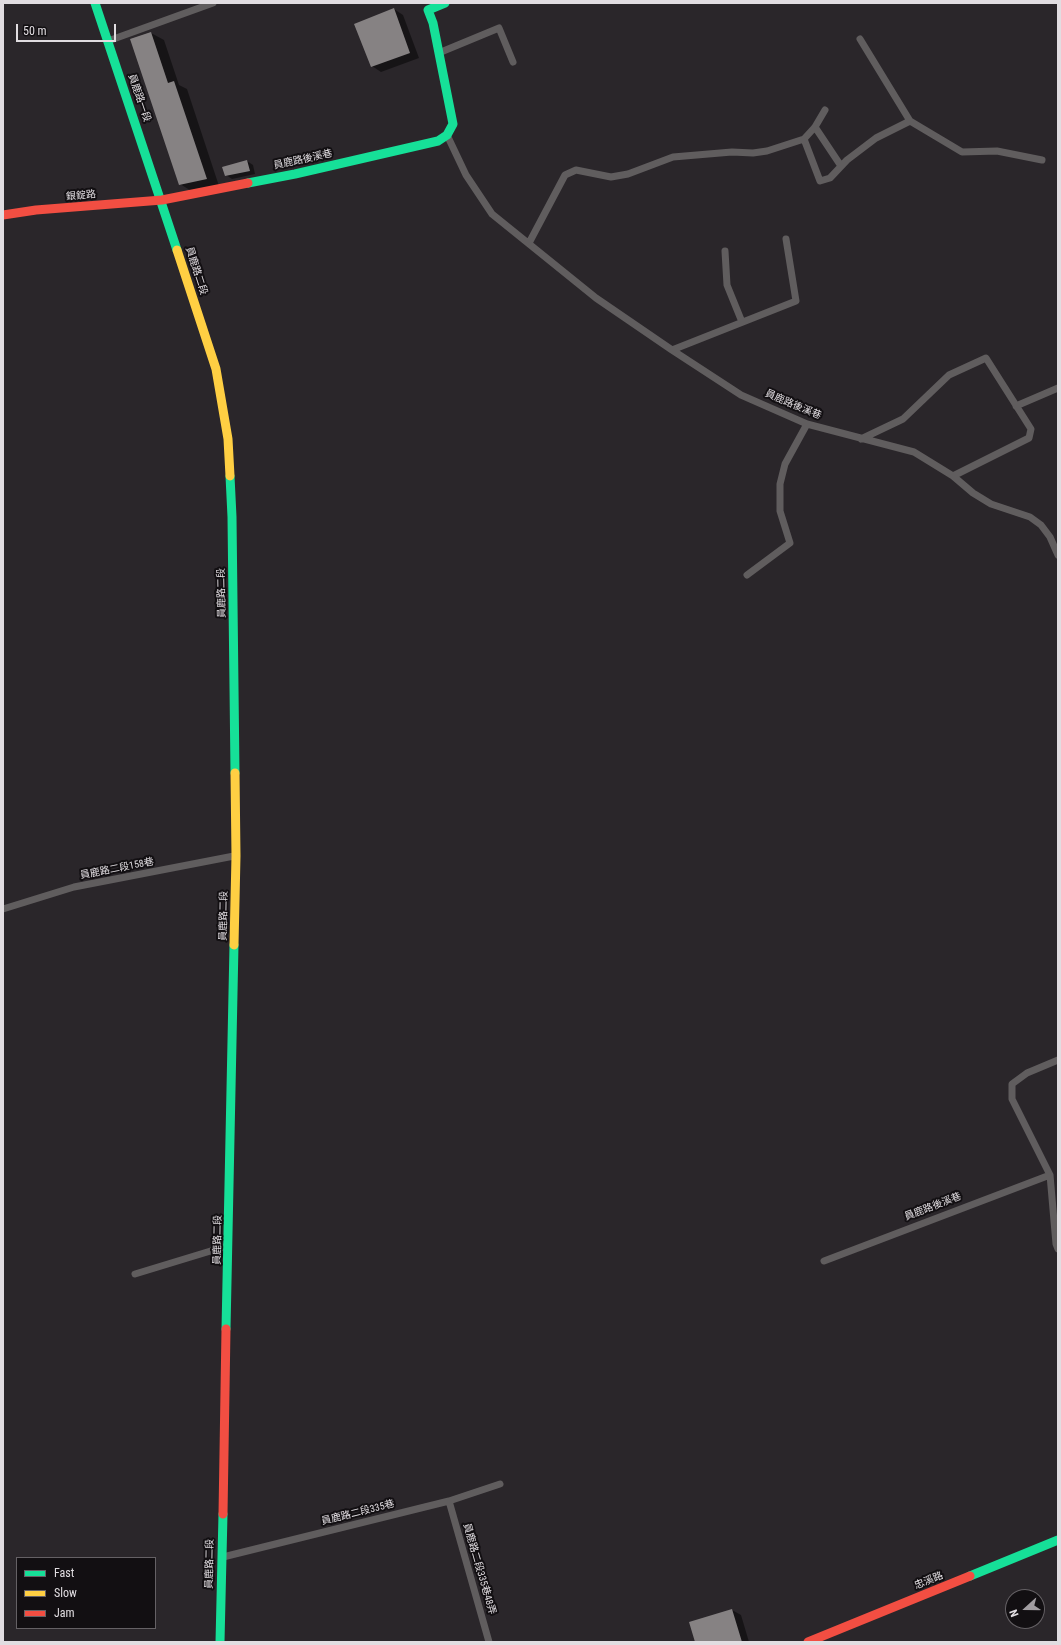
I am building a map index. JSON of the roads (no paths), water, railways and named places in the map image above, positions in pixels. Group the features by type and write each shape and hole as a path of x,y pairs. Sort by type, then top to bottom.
{"main road":[{"name":"員鹿路一段","path":"95,3 162,200"},
{"path":"445,3 427,6 432,23 453,124 447,135"},
{"name":"員鹿路後溪巷","path":"162,200 295,174 438,141 447,135"},
{"name":"銀錠路","path":"3,215 36,210 162,200"},
{"name":"員鹿路二段","path":"162,200 216,369 228,439 232,517 236,856 220,1642"},
{"name":"忠溪路","path":"808,1642 1058,1540"}],"lane":[{"path":"108,40 213,3"},
{"path":"438,53 499,28 513,62"},
{"path":"860,39 910,121 962,152 998,151 1042,160"},
{"path":"529,242 565,175 576,170 611,177 628,174 673,157 732,152 753,153 767,151 804,139 815,127 825,110"},
{"path":"804,139 820,181 830,178 841,166 876,138 910,121"},
{"path":"815,127 841,166"},
{"name":"員鹿路後溪巷","path":"447,135 466,175 492,214 529,242 596,298 741,395 807,424 914,452 953,476 973,493 991,504 1030,517 1041,525 1050,536 1058,554"},
{"path":"672,350 796,301 786,239"},
{"path":"725,251 727,285 742,322"},
{"path":"861,439 903,419 949,375 986,358 1031,429 1029,438 953,476"},
{"path":"1016,406 1058,388"},
{"path":"747,575 790,543 780,511 780,484 785,464 807,424"},
{"name":"員鹿路二段158巷","path":"3,909 74,887 236,856"},
{"path":"1058,1060 1027,1073 1012,1084 1012,1099 1050,1175 1056,1244 1058,1249"},
{"name":"員鹿路後溪巷","path":"824,1261 1050,1175"},
{"path":"135,1274 229,1245"},
{"name":"員鹿路二段335巷","path":"221,1558 449,1501 500,1484"},
{"name":"員鹿路二段335巷48弄","path":"449,1501 489,1642"}]}
